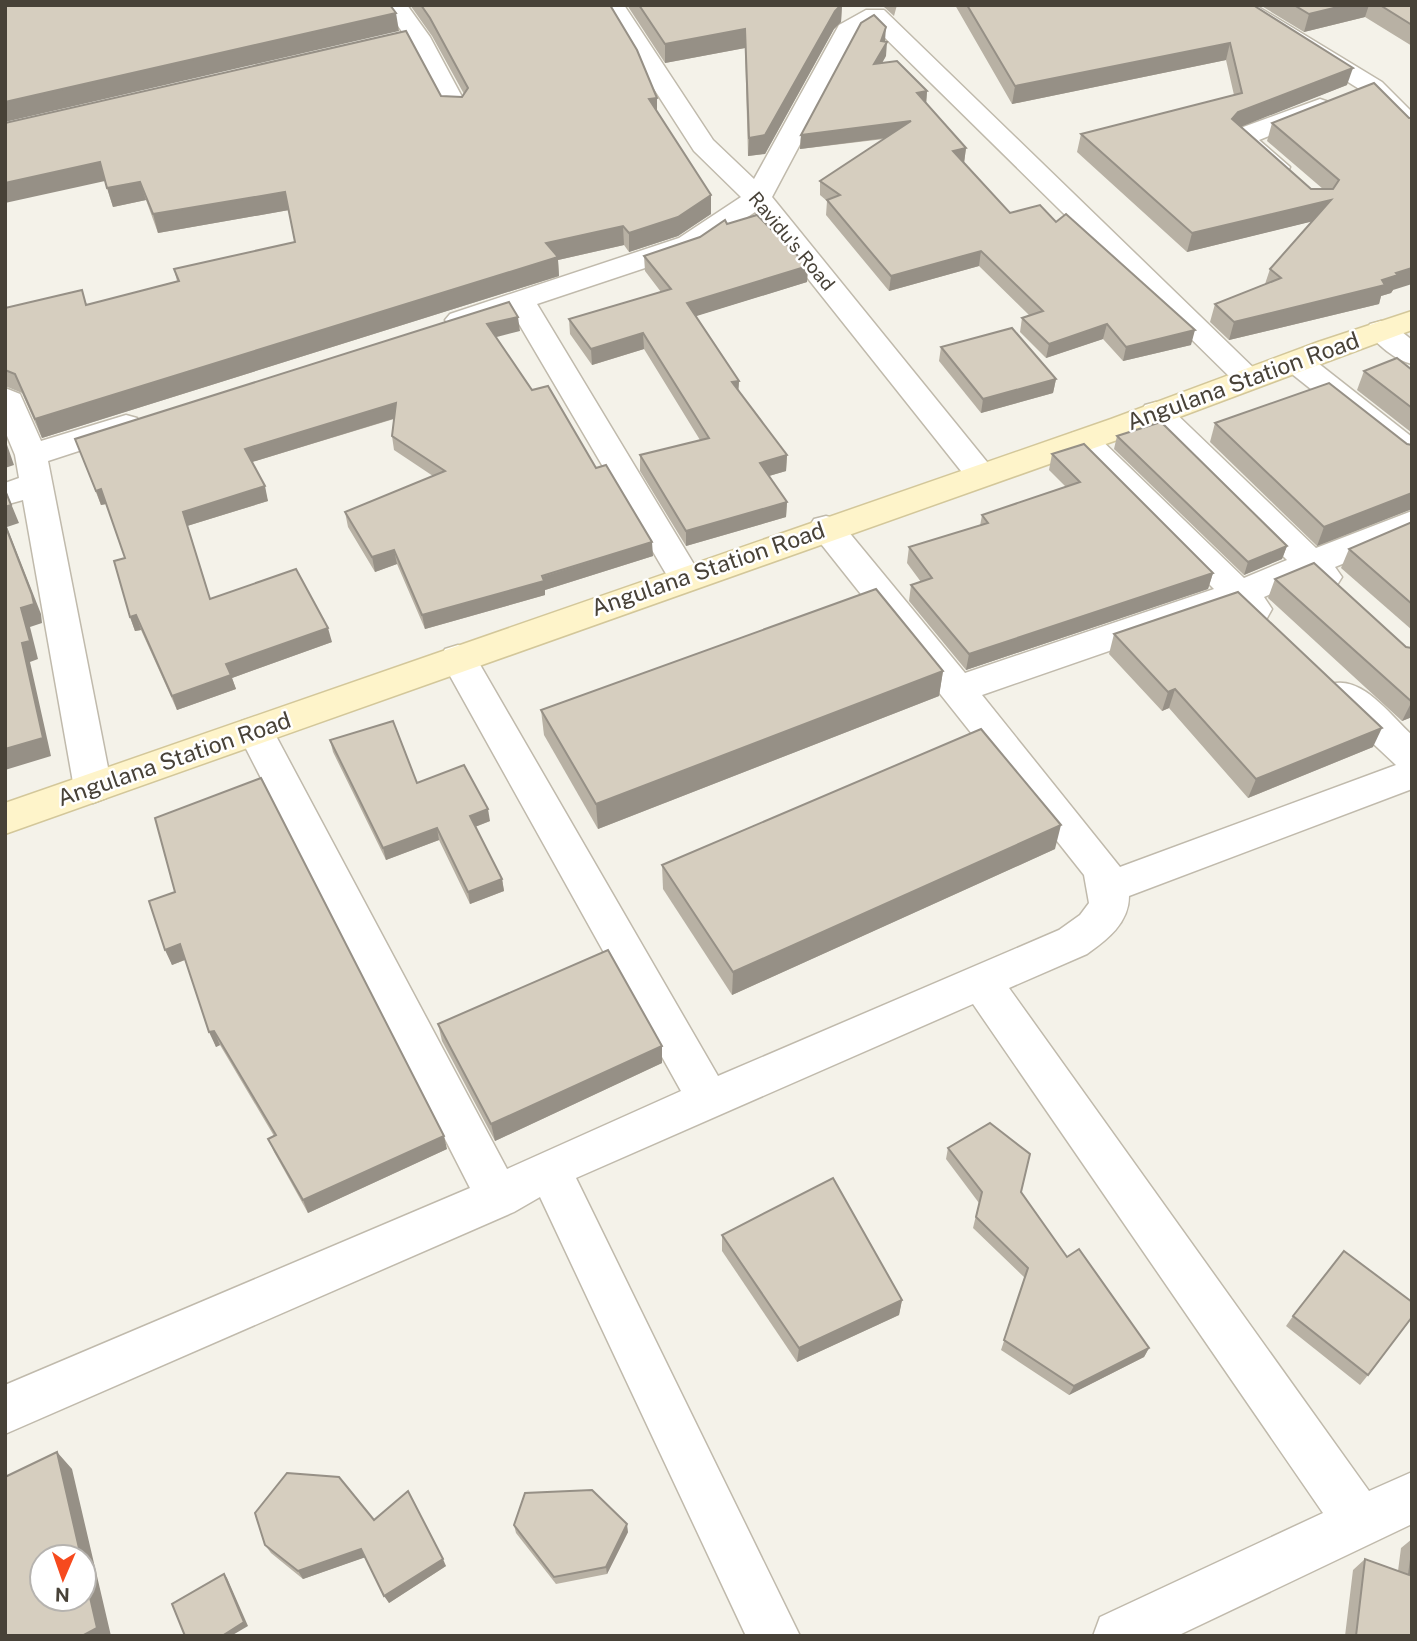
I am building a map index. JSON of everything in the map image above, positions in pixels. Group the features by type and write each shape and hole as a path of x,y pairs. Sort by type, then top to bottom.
{"street":[{"path":"395,5 418,37 455,108"},
{"name":"Ravidu's Road","path":"612,5 703,145 758,198 980,473"},
{"path":"1238,5 1373,87 1412,127"},
{"path":"838,12 875,15 1248,377"},
{"path":"427,330 689,244 758,198 848,30 875,15"},
{"path":"338,55 418,37"},
{"path":"1297,182 1245,142 1244,136 1373,87"},
{"path":"520,301 684,576"},
{"path":"1396,325 1412,355"},
{"name":"Angulana Station Road","path":"5,819 684,576 1083,440 1248,377 1298,363 1396,325"},
{"path":"1298,363 1412,454"},
{"path":"5,398 9,401 34,469 93,788"},
{"path":"1156,412 1350,599"},
{"path":"5,494 34,469 150,417"},
{"path":"1083,440 1277,630"},
{"path":"956,690 1238,594 1309,562 1412,522"},
{"path":"5,1410 498,1197 549,1168 1073,942 1100,923 1110,907 1110,887 1086,845 956,690 826,527"},
{"path":"458,658 708,1099"},
{"path":"1325,675 1412,757"},
{"path":"255,731 498,1197"},
{"path":"1110,887 1412,774"},
{"path":"981,982 1360,1522"},
{"path":"549,1168 774,1636"},
{"path":"1119,1636 1412,1497"}],"building":[{"path":"5,5 390,5 396,13 5,102"},
{"path":"421,5 610,5 637,50 657,98 649,99 711,195 678,217 629,233 623,226 546,243 558,257 35,419 15,374 5,370 5,308 82,290 86,305 179,281 174,269 295,242 285,192 153,214 140,182 107,188 100,162 5,183 5,123 406,31 441,96 462,97 468,88"},
{"path":"639,5 841,5 835,11 765,135 749,138 745,29 665,44"},
{"path":"967,5 1253,5 1353,68 1238,112 1232,119 1311,189 1333,189 1339,180 1272,123 1374,83 1412,118 1412,268 1382,280 1385,285 1234,322 1215,304 1281,278 1270,269 1331,200 1192,233 1081,134 1242,93 1230,43 1015,86"},
{"path":"1294,5 1346,5 1309,14"},
{"path":"1380,5 1412,5 1412,25"},
{"path":"874,15 886,27 881,41 887,42 874,64 897,61 927,91 917,93 966,148 953,151 1010,213 1040,205 1056,222 1066,214 1195,330 1126,347 1107,324 1049,344 1022,318 1043,311 981,251 891,276 827,200 840,195 820,181 911,121 801,135 861,23"},
{"path":"757,215 808,266 687,303 739,381 732,382 787,455 760,463 787,502 686,531 640,455 709,438 643,333 591,349 569,319 671,289 644,256 700,237 725,220 727,224"},
{"path":"509,302 518,317 487,324 532,390 548,386 596,468 606,465 652,542 542,576 544,581 422,615 394,550 372,557 345,512 445,471 392,436 396,403 245,449 265,486 183,512 210,599 296,569 328,628 226,664 231,675 172,696 136,615 130,617 114,561 125,558 101,489 96,491 75,439"},
{"path":"1012,328 1056,379 983,399 941,347"},
{"path":"1397,358 1412,370 1412,408 1364,371"},
{"path":"1329,383 1407,444 1412,445 1412,493 1324,527 1215,423"},
{"path":"1161,422 1287,546 1248,562 1117,436"},
{"path":"1084,444 1213,573 969,654 911,585 932,578 909,547 988,523 982,515 1080,482 1052,454"},
{"path":"5,490 11,505 5,507"},
{"path":"1412,522 1412,604 1349,549"},
{"path":"5,525 34,604 21,608 30,641 22,643 43,738 5,749"},
{"path":"1314,563 1406,647 1412,648 1412,702 1275,579"},
{"path":"876,589 943,671 596,804 541,710"},
{"path":"1238,592 1382,728 1256,779 1175,689 1168,692 1114,634"},
{"path":"393,721 417,783 464,765 488,809 470,816 502,879 468,892 437,828 383,848 330,740"},
{"path":"981,729 1061,825 733,972 662,865"},
{"path":"261,778 444,1136 303,1200 268,1139 276,1135 214,1031 209,1032 180,944 165,950 149,901 175,892 155,818"},
{"path":"608,950 662,1046 491,1124 438,1024"},
{"path":"990,1123 1030,1154 1021,1192 1067,1257 1079,1249 1149,1348 1074,1386 1004,1340 1028,1268 976,1217 982,1192 948,1148"},
{"path":"833,1178 902,1300 799,1348 722,1235"},
{"path":"1344,1251 1412,1302 1412,1317 1368,1375 1293,1316"},
{"path":"57,1452 78,1543 28,1543 28,1613 94,1613 97,1628 82,1636 5,1636 5,1477"},
{"path":"287,1473 339,1477 374,1520 408,1491 443,1559 384,1596 361,1549 298,1571 265,1545 255,1513"},
{"path":"592,1490 627,1524 606,1567 554,1577 514,1525 525,1493"},
{"path":"1412,1551 1412,1636 1356,1636 1365,1559 1409,1575"},
{"path":"224,1574 244,1622 222,1636 185,1636 172,1604"}]}
